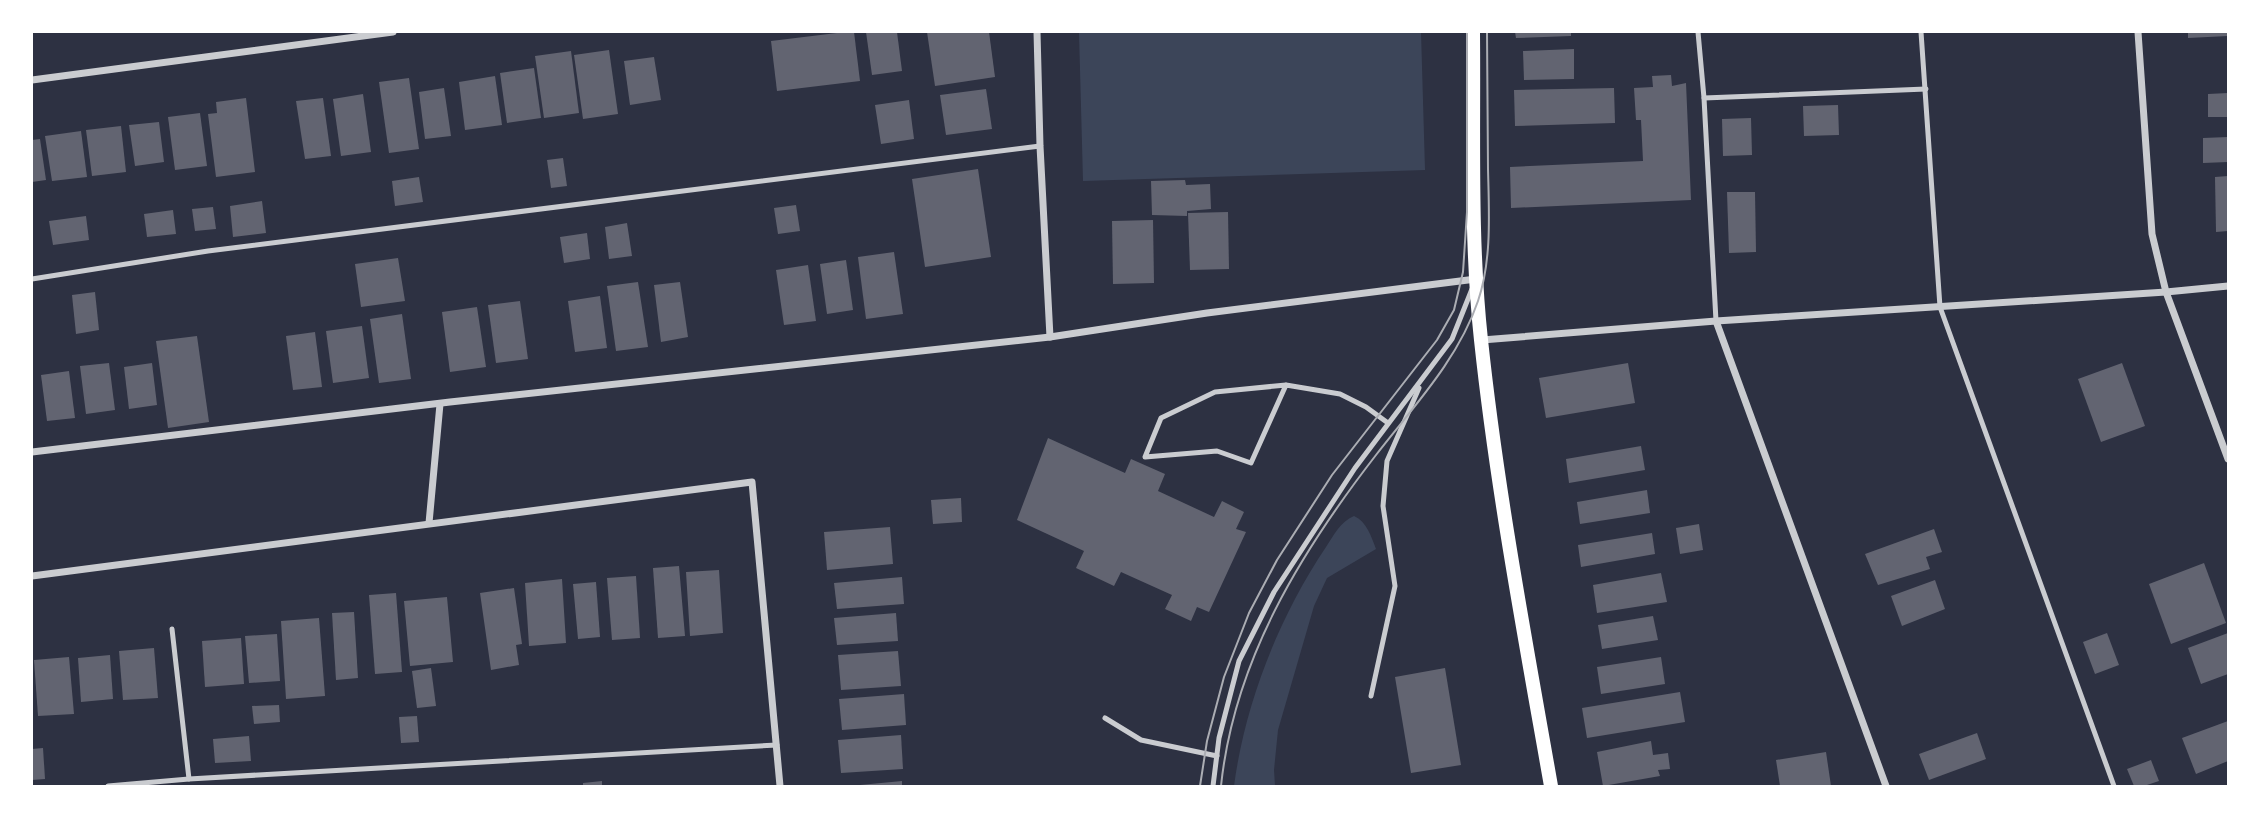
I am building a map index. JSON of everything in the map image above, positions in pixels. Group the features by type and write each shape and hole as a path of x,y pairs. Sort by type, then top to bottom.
{"main road":[{"path":"1473,32 1476,279 1481,340 1503,503 1550,786"}],"street":[{"path":"32,80 393,32"},
{"path":"1037,32 1050,337"},
{"path":"2138,32 2152,234 2166,292 2228,459"},
{"path":"32,452 1050,337 1207,313 1476,279"},
{"path":"1481,340 2228,286"},
{"path":"1716,321 1886,786"},
{"path":"429,523 440,404"},
{"path":"32,576 752,482 780,786"}],"lane":[{"path":"1698,32 1716,321"},
{"path":"1921,32 1940,307 2115,786"},
{"path":"1704,98 1926,89"},
{"path":"32,279 208,251 1040,146"},
{"path":"1213,786 1217,756 1239,661 1274,592 1355,468 1452,339 1476,279"},
{"path":"1371,696 1395,586 1383,506 1387,461 1421,382"},
{"path":"1286,386 1251,463 1217,451 1145,457 1161,418 1215,392 1286,386 1340,394 1366,407 1388,423"},
{"path":"172,629 189,779"},
{"path":"1105,718 1141,740 1217,756"},
{"path":"108,786 778,745"}],"shaded area":[{"path":"1079,32 1421,32 1425,170 1083,181"},
{"path":"1354,516 1365,526 1376,549 1327,578 1314,606 1278,730 1275,786 1234,786 1246,723 1279,631 1293,602 1332,538 1341,525"}],"building":[{"path":"854,32 860,81 777,91 771,41"},
{"path":"866,32 897,32 902,71 872,75"},
{"path":"927,32 989,32 995,77 935,86"},
{"path":"1515,32 1571,32 1571,36 1516,38"},
{"path":"2188,32 2228,32 2228,36 2188,38"},
{"path":"1574,49 1574,79 1524,80 1523,51"},
{"path":"609,50 618,114 583,119 574,55"},
{"path":"571,51 579,113 544,118 535,56"},
{"path":"654,57 661,100 630,105 624,61"},
{"path":"534,68 541,118 507,123 500,73"},
{"path":"1671,75 1672,86 1686,83 1691,200 1511,208 1510,167 1643,161 1641,120 1636,120 1634,88 1653,87 1652,76"},
{"path":"495,76 502,125 465,130 459,82"},
{"path":"409,78 419,149 389,153 379,82"},
{"path":"444,88 451,136 425,139 419,92"},
{"path":"1614,88 1615,123 1515,126 1514,90"},
{"path":"986,89 992,129 946,135 940,95"},
{"path":"2228,93 2228,117 2208,117 2208,94"},
{"path":"363,94 371,152 341,156 333,99"},
{"path":"246,98 255,172 216,177 208,114 217,113 216,102"},
{"path":"323,98 331,156 305,159 296,101"},
{"path":"909,100 914,139 881,144 875,105"},
{"path":"1838,105 1839,135 1804,136 1803,106"},
{"path":"200,113 207,166 175,170 168,117"},
{"path":"1751,118 1752,155 1723,156 1722,119"},
{"path":"159,122 164,162 135,166 129,125"},
{"path":"121,126 126,172 92,176 86,130"},
{"path":"81,131 87,177 52,181 45,136"},
{"path":"2228,137 2228,162 2203,163 2203,138"},
{"path":"40,139 46,180 32,182 32,140"},
{"path":"563,158 567,186 551,188 547,160"},
{"path":"978,169 991,257 925,267 912,179"},
{"path":"2228,176 2228,231 2216,232 2215,177"},
{"path":"419,177 423,202 395,206 392,181"},
{"path":"1185,180 1186,185 1210,184 1211,209 1187,211 1187,216 1152,215 1151,181"},
{"path":"1727,192 1755,192 1756,252 1729,253"},
{"path":"262,201 266,233 233,237 230,206"},
{"path":"796,205 800,231 778,234 774,208"},
{"path":"213,207 216,229 195,231 192,209"},
{"path":"173,210 176,234 147,237 144,214"},
{"path":"1228,212 1229,269 1190,270 1188,213"},
{"path":"86,216 89,240 53,245 49,221"},
{"path":"1153,220 1154,283 1113,284 1112,221"},
{"path":"627,223 632,256 609,259 605,227"},
{"path":"587,233 590,259 564,263 560,237"},
{"path":"894,252 903,314 866,319 858,257"},
{"path":"398,258 405,301 361,307 355,264"},
{"path":"846,260 853,310 827,314 820,264"},
{"path":"808,265 816,321 784,325 776,270"},
{"path":"638,282 648,347 616,351 607,286"},
{"path":"680,282 688,337 661,342 654,285"},
{"path":"95,292 99,330 76,334 72,295"},
{"path":"600,296 607,348 575,352 568,301"},
{"path":"520,301 528,359 496,363 488,305"},
{"path":"477,307 486,367 450,372 442,312"},
{"path":"402,314 411,379 379,383 370,319"},
{"path":"362,326 369,378 333,383 326,331"},
{"path":"315,332 322,387 293,390 286,336"},
{"path":"197,336 209,422 168,428 156,341"},
{"path":"109,363 115,410 86,414 80,366"},
{"path":"152,363 157,405 129,409 124,367"},
{"path":"1628,363 1635,403 1546,418 1539,378"},
{"path":"2122,363 2145,426 2101,442 2078,379"},
{"path":"69,371 75,418 47,421 41,375"},
{"path":"1048,438 1125,473 1131,459 1165,474 1158,491 1214,517 1222,501 1244,512 1236,529 1246,532 1209,612 1197,607 1191,621 1165,609 1172,595 1121,572 1114,586 1076,568 1084,551 1017,520"},
{"path":"1641,446 1645,470 1569,483 1566,459"},
{"path":"1647,490 1650,513 1580,524 1577,502"},
{"path":"961,498 962,522 933,524 931,500"},
{"path":"1699,524 1703,550 1680,554 1676,528"},
{"path":"890,527 893,564 827,570 824,532"},
{"path":"1934,529 1942,552 1926,557 1930,569 1878,585 1865,554"},
{"path":"1652,533 1655,554 1581,567 1578,545"},
{"path":"2204,563 2226,623 2171,644 2149,584"},
{"path":"679,566 685,636 658,638 653,568"},
{"path":"719,570 723,633 690,636 686,572"},
{"path":"1661,573 1667,602 1597,613 1593,585"},
{"path":"636,576 640,638 612,640 607,578"},
{"path":"902,577 904,604 837,609 834,583"},
{"path":"562,579 566,643 529,646 525,583"},
{"path":"1935,580 1945,609 1902,626 1891,596"},
{"path":"596,582 600,637 578,639 573,584"},
{"path":"514,588 522,644 516,645 519,665 491,670 480,593"},
{"path":"396,593 402,672 375,674 369,595"},
{"path":"447,597 453,662 410,666 404,601"},
{"path":"354,612 358,678 336,680 332,613"},
{"path":"896,613 898,641 837,645 834,618"},
{"path":"1653,616 1658,640 1602,649 1598,625"},
{"path":"319,618 325,696 286,699 281,621"},
{"path":"2107,633 2119,665 2095,674 2083,642"},
{"path":"2228,633 2228,674 2201,684 2188,648"},
{"path":"277,634 280,681 249,683 245,636"},
{"path":"241,638 244,684 205,687 202,641"},
{"path":"154,648 158,698 123,700 119,651"},
{"path":"898,651 901,686 841,690 838,655"},
{"path":"110,655 113,699 81,702 78,658"},
{"path":"69,657 74,714 38,716 34,660"},
{"path":"1661,657 1665,684 1601,694 1597,667"},
{"path":"431,668 436,706 417,708 412,671"},
{"path":"1445,668 1461,765 1411,773 1395,677"},
{"path":"1680,692 1685,722 1587,738 1582,708"},
{"path":"904,694 906,725 842,730 839,699"},
{"path":"279,705 280,722 254,724 252,706"},
{"path":"417,716 419,742 401,743 399,717"},
{"path":"2228,721 2228,761 2196,774 2182,738"},
{"path":"1977,733 1986,759 1929,780 1919,754"},
{"path":"901,735 903,769 841,773 838,740"},
{"path":"249,736 251,761 215,763 213,739"},
{"path":"1651,741 1653,755 1668,753 1670,769 1658,770 1660,776 1603,786 1597,752"},
{"path":"43,748 45,779 32,780 32,749"},
{"path":"1826,752 1831,786 1780,786 1776,760"},
{"path":"2151,760 2159,781 2134,786 2127,769"},
{"path":"602,781 602,786 583,786 583,783"},
{"path":"902,781 902,786 860,786 860,785"}],"tram line":[{"path":"1200,786 1207,741 1224,677 1249,613 1277,560 1332,475 1437,340 1454,310 1463,272 1467,212 1467,32"},
{"path":"1221,786 1228,740 1240,695 1275,610 1297,570 1348,492 1447,363 1478,301 1486,269 1489,236 1487,32"}]}
